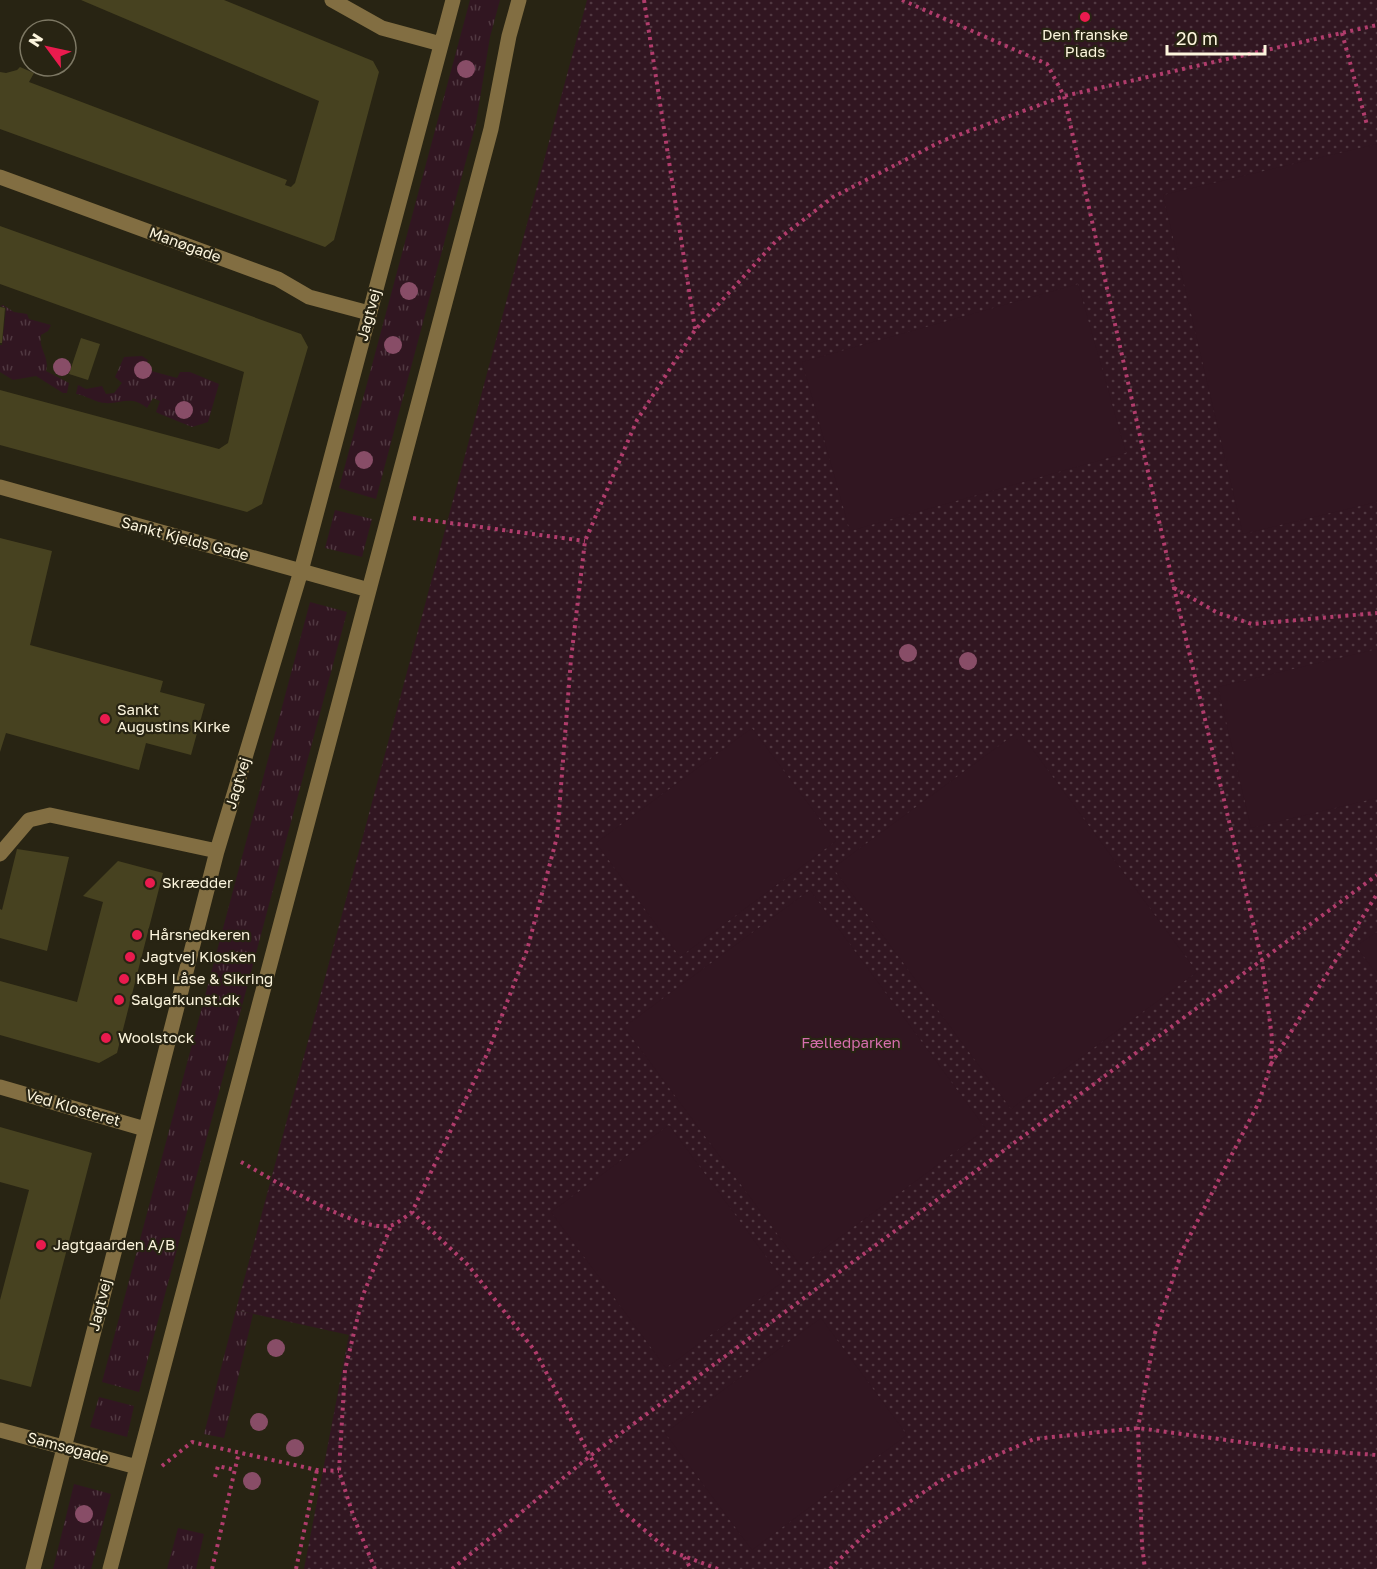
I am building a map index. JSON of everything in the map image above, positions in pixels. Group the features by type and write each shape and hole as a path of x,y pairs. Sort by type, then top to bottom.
{"street":[{"path":"332,0 382,28 441,44"},
{"name":"Jagtvej","path":"33,1569 217,851 301,571 453,0"},
{"path":"110,1569 491,129 509,36 519,0"},
{"name":"Manøgade","path":"0,177 278,279 309,297 369,313"},
{"name":"Sankt Kjelds Gade","path":"0,487 369,590"},
{"path":"0,854 30,820 50,815 217,851"},
{"name":"Ved Klosteret","path":"0,1087 145,1129"},
{"name":"Samsøgade","path":"0,1430 136,1467"}],"path":[{"path":"644,0 695,330"},
{"path":"902,0 1047,64 1064,96 1174,588 1262,961 1272,1038 1271,1064"},
{"path":"221,1151 344,1217 375,1226 391,1226 412,1212 496,1032 527,950 557,837 571,659 585,541 636,420 695,330 776,242 833,197 942,141 1064,96 1377,25"},
{"path":"1342,33 1367,125"},
{"path":"390,514 585,541"},
{"path":"1174,588 1218,613 1252,624 1377,614"},
{"path":"452,1569 590,1456 1377,874"},
{"path":"1145,1569 1142,1545 1138,1428 1155,1333 1182,1251 1259,1102 1271,1064 1377,894"},
{"path":"412,1212 468,1266 535,1351 620,1509 668,1550 718,1569"},
{"path":"375,1569 354,1518 339,1471 345,1370 363,1295 391,1226"},
{"path":"830,1569 871,1528 946,1477 1034,1439 1138,1428 1292,1449 1377,1455"},
{"path":"136,1467 157,1470 192,1442 317,1470 339,1471"},
{"path":"212,1569 238,1452"},
{"path":"215,1477 218,1466 235,1470"},
{"path":"296,1569 317,1470"},
{"path":"684,1556 691,1569"}],"green space":[{"path":"470,0 500,0 490,37 476,123 376,499 339,488"},
{"name":"Fælledparken","path":"587,0 1377,0 1377,1569 304,1569 349,1335 236,1310"},
{"path":"1377,144 1377,502 1243,534 1163,195"},
{"path":"1078,284 1126,453 850,531 802,362"},
{"path":"3,305 14,312 27,314 29,319 51,325 48,331 41,335 46,371 69,383 67,393 63,393 36,376 13,380 0,372 0,345 2,345 6,308 0,306"},
{"path":"142,356 148,360 144,369 177,378 180,372 190,372 219,384 208,422 192,427 160,414 156,412 160,401 153,398 147,408 135,401 106,403 76,394 78,385 86,389 102,386 106,394 114,393 122,383 115,377 124,357"},
{"path":"335,510 372,519 362,557 325,548"},
{"path":"310,602 347,612 139,1392 102,1382"},
{"path":"1377,649 1377,798 1251,828 1218,687"},
{"path":"752,728 836,841 680,957 596,843"},
{"path":"1019,731 1197,972 1011,1109 833,868"},
{"path":"810,890 986,1129 801,1266 624,1027"},
{"path":"1377,932 1377,975 1356,946"},
{"path":"669,1125 784,1281 666,1368 551,1212"},
{"path":"236,1310 253,1314 224,1438 204,1434"},
{"path":"821,1318 907,1435 752,1550 665,1433"},
{"path":"99,1397 134,1406 127,1437 90,1427"},
{"path":"74,1484 111,1494 91,1569 53,1569"},
{"path":"178,1528 204,1534 196,1569 167,1569"}],"building":[{"path":"81,0 224,0 373,61 379,72 334,240 325,247 0,129 0,72 6,73 18,69 18,78 31,78 29,82 287,180 285,185 291,187 295,183 319,101"},
{"path":"0,226 301,334 308,347 262,504 247,512 0,445 0,390 219,449 228,443 244,372 0,284"},
{"path":"0,307 5,308 2,343 0,343"},
{"path":"81,338 100,344 88,380 69,374"},
{"name":"Sankt Augustins Kirke","path":"0,538 52,551 30,645 163,681 160,692 205,704 191,755 146,743 139,770 6,733 0,752"},
{"path":"17,849 69,857 47,951 0,938 0,909 2,910"},
{"path":"118,861 163,873 117,1053 99,1063 0,1035 0,981 77,1002 103,902 83,896"},
{"name":"Jagtgaarden A/B","path":"0,1127 92,1153 31,1387 0,1379 0,1300 29,1190 0,1182"}],"place":[{"name":"Den franske Plads","path":"1085,17"},
{"name":"Sankt Augustins Kirke","path":"105,719"},
{"name":"Skrædder","path":"150,883"},
{"name":"Hårsnedkeren","path":"137,935"},
{"name":"Jagtvej Kiosken","path":"130,957"},
{"name":"KBH Låse & Sikring","path":"124,979"},
{"name":"Salgafkunst.dk","path":"119,1000"},
{"name":"Woolstock","path":"106,1038"},
{"name":"Jagtgaarden A/B","path":"41,1245"}]}
